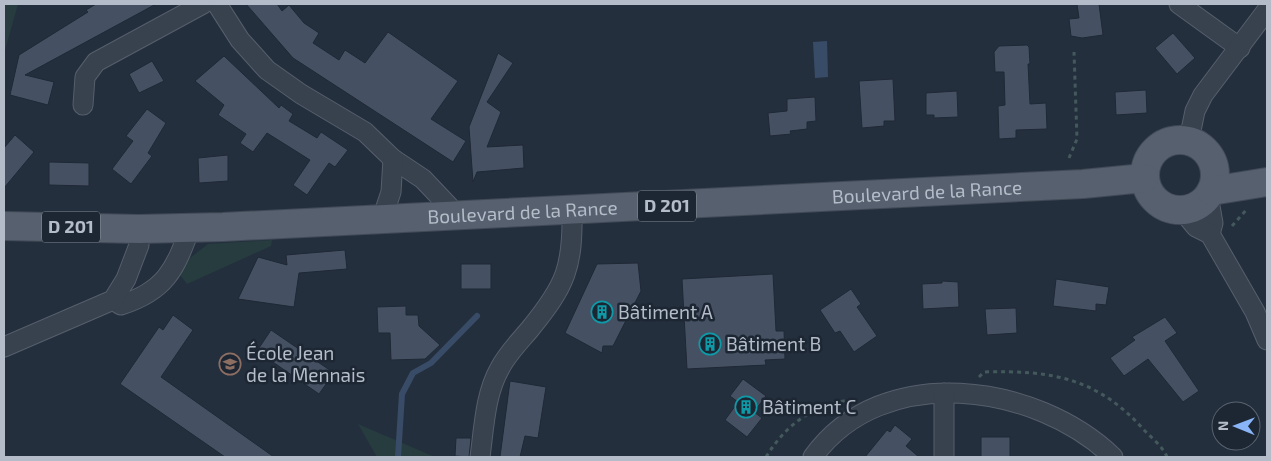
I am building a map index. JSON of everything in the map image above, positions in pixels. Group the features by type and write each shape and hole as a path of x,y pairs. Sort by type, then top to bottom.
{"main road":[{"path":"1178,139 1189,140 1200,145 1208,153 1213,164 1215,176 1209,193 1192,208 1182,210 1161,205 1150,193 1144,178 1145,167 1157,147 1178,139"},
{"path":"1213,164 1267,168"},
{"name":"Boulevard de la Rance","path":"139,229 572,211 1101,183 1144,178"},
{"path":"1209,193 1267,182"},
{"name":"D 201","path":"4,226 139,229"}],"street":[{"path":"83,105 86,77 96,62 203,4"},
{"path":"217,4 240,40 267,70 301,94 365,132 393,159 423,179 458,216"},
{"path":"1180,4 1240,48"},
{"path":"1189,140 1195,111 1203,95 1267,10"},
{"path":"382,220 391,192 393,159"},
{"path":"1209,193 1213,223 1210,234"},
{"path":"1182,210 1196,227 1210,234 1261,310 1267,340"},
{"path":"480,457 488,403 500,368 536,321 567,271 571,254 572,211"},
{"path":"113,300 121,305 136,300 164,282 184,245 190,228"},
{"path":"4,347 113,300 126,279 139,245 139,229"},
{"path":"944,457 953,393"},
{"path":"813,457 820,448 850,421 884,403 916,396 953,393 1026,406 1061,421 1091,439 1113,457"}],"path":[{"path":"1070,158 1077,139 1074,52"},
{"path":"1210,234 1235,224 1249,206"},
{"path":"953,393 984,372 1025,371 1061,377 1100,391 1134,418 1168,457"},
{"path":"766,457 777,439 806,414 828,404 848,400 884,403"}],"green space":[{"path":"4,4 18,4 4,54"},
{"path":"272,240 271,246 187,284 180,275 190,258 208,244"},
{"path":"358,424 435,457 377,457"}],"water":[{"path":"827,41 828,77 815,78 813,42"}],"building":[{"path":"96,4 156,4 25,75 54,82 48,105 10,95 19,55 88,12 86,10"},
{"path":"246,4 277,4 282,11 289,5 304,23 319,33 313,43 339,60 345,50 365,63 388,32 458,81 431,119 466,141 453,162 293,58"},
{"path":"1077,4 1099,4 1103,35 1082,38 1071,36 1069,19 1079,18"},
{"path":"1173,33 1195,58 1177,74 1155,48"},
{"path":"1027,45 1029,47 1030,64 1028,64 1030,104 1046,103 1047,129 1016,130 1016,138 999,139 998,106 1005,105 1004,72 995,72 994,52 999,46"},
{"path":"498,53 513,63 487,102 501,112 487,147 523,145 524,168 477,172 473,182 469,127"},
{"path":"224,56 279,108 281,105 293,114 289,121 317,138 321,132 348,150 335,167 329,163 307,195 293,185 310,160 267,133 253,152 240,143 246,134 218,115 224,105 195,81"},
{"path":"152,61 164,81 139,93 129,74"},
{"path":"893,79 895,121 884,121 884,126 862,128 859,81"},
{"path":"1146,90 1147,113 1116,115 1115,92"},
{"path":"957,91 958,117 934,118 934,115 926,115 926,93"},
{"path":"815,97 816,121 807,122 807,129 790,131 791,134 770,136 768,113 787,111 787,99"},
{"path":"147,109 166,123 148,153 152,156 131,184 112,169 133,141 126,136"},
{"path":"15,135 34,152 4,188 4,148"},
{"path":"228,155 228,181 199,183 198,158"},
{"path":"49,162 89,163 89,186 49,185"},
{"path":"345,250 347,269 299,273 294,307 238,299 258,257 287,265 286,255"},
{"name":"Bâtiment A","path":"638,263 641,291 613,346 603,346 602,353 565,333 597,264"},
{"path":"461,264 491,264 491,289 461,289"},
{"name":"Bâtiment B","path":"773,274 776,331 784,331 785,359 765,360 766,365 687,369 682,279"},
{"path":"1056,279 1109,287 1106,305 1096,304 1096,311 1053,306"},
{"path":"942,281 958,282 959,307 923,309 922,284 942,283"},
{"path":"851,289 861,304 857,307 877,336 854,352 840,331 835,333 820,310"},
{"path":"406,306 406,315 418,315 419,326 440,345 425,359 391,360 390,333 378,333 377,307"},
{"path":"1016,308 1017,333 987,335 985,309"},
{"path":"173,315 193,330 161,377 274,457 225,457 120,384 159,327 163,330"},
{"path":"1165,317 1177,333 1165,341 1199,391 1183,402 1148,359 1124,376 1110,358 1135,340 1132,337"},
{"path":"271,330 334,373 319,394 257,351"},
{"name":"Bâtiment C","path":"743,379 766,396 754,412 762,418 747,437 725,420 738,402 730,396"},
{"path":"510,381 546,387 538,438 525,436 520,457 500,457"},
{"path":"895,425 912,439 906,446 919,457 865,457 887,430 890,432"},
{"path":"981,437 1010,437 1010,457 981,457"},
{"path":"456,438 471,438 469,457 455,456"}],"waterway":[{"path":"398,457 402,394 413,373 431,363 477,316"}],"place":[{"name":"Bâtiment A","path":"602,312"},
{"name":"Bâtiment B","path":"710,344"},
{"name":"École Jean de la Mennais","path":"230,364"},
{"name":"Bâtiment C","path":"746,407"}]}
